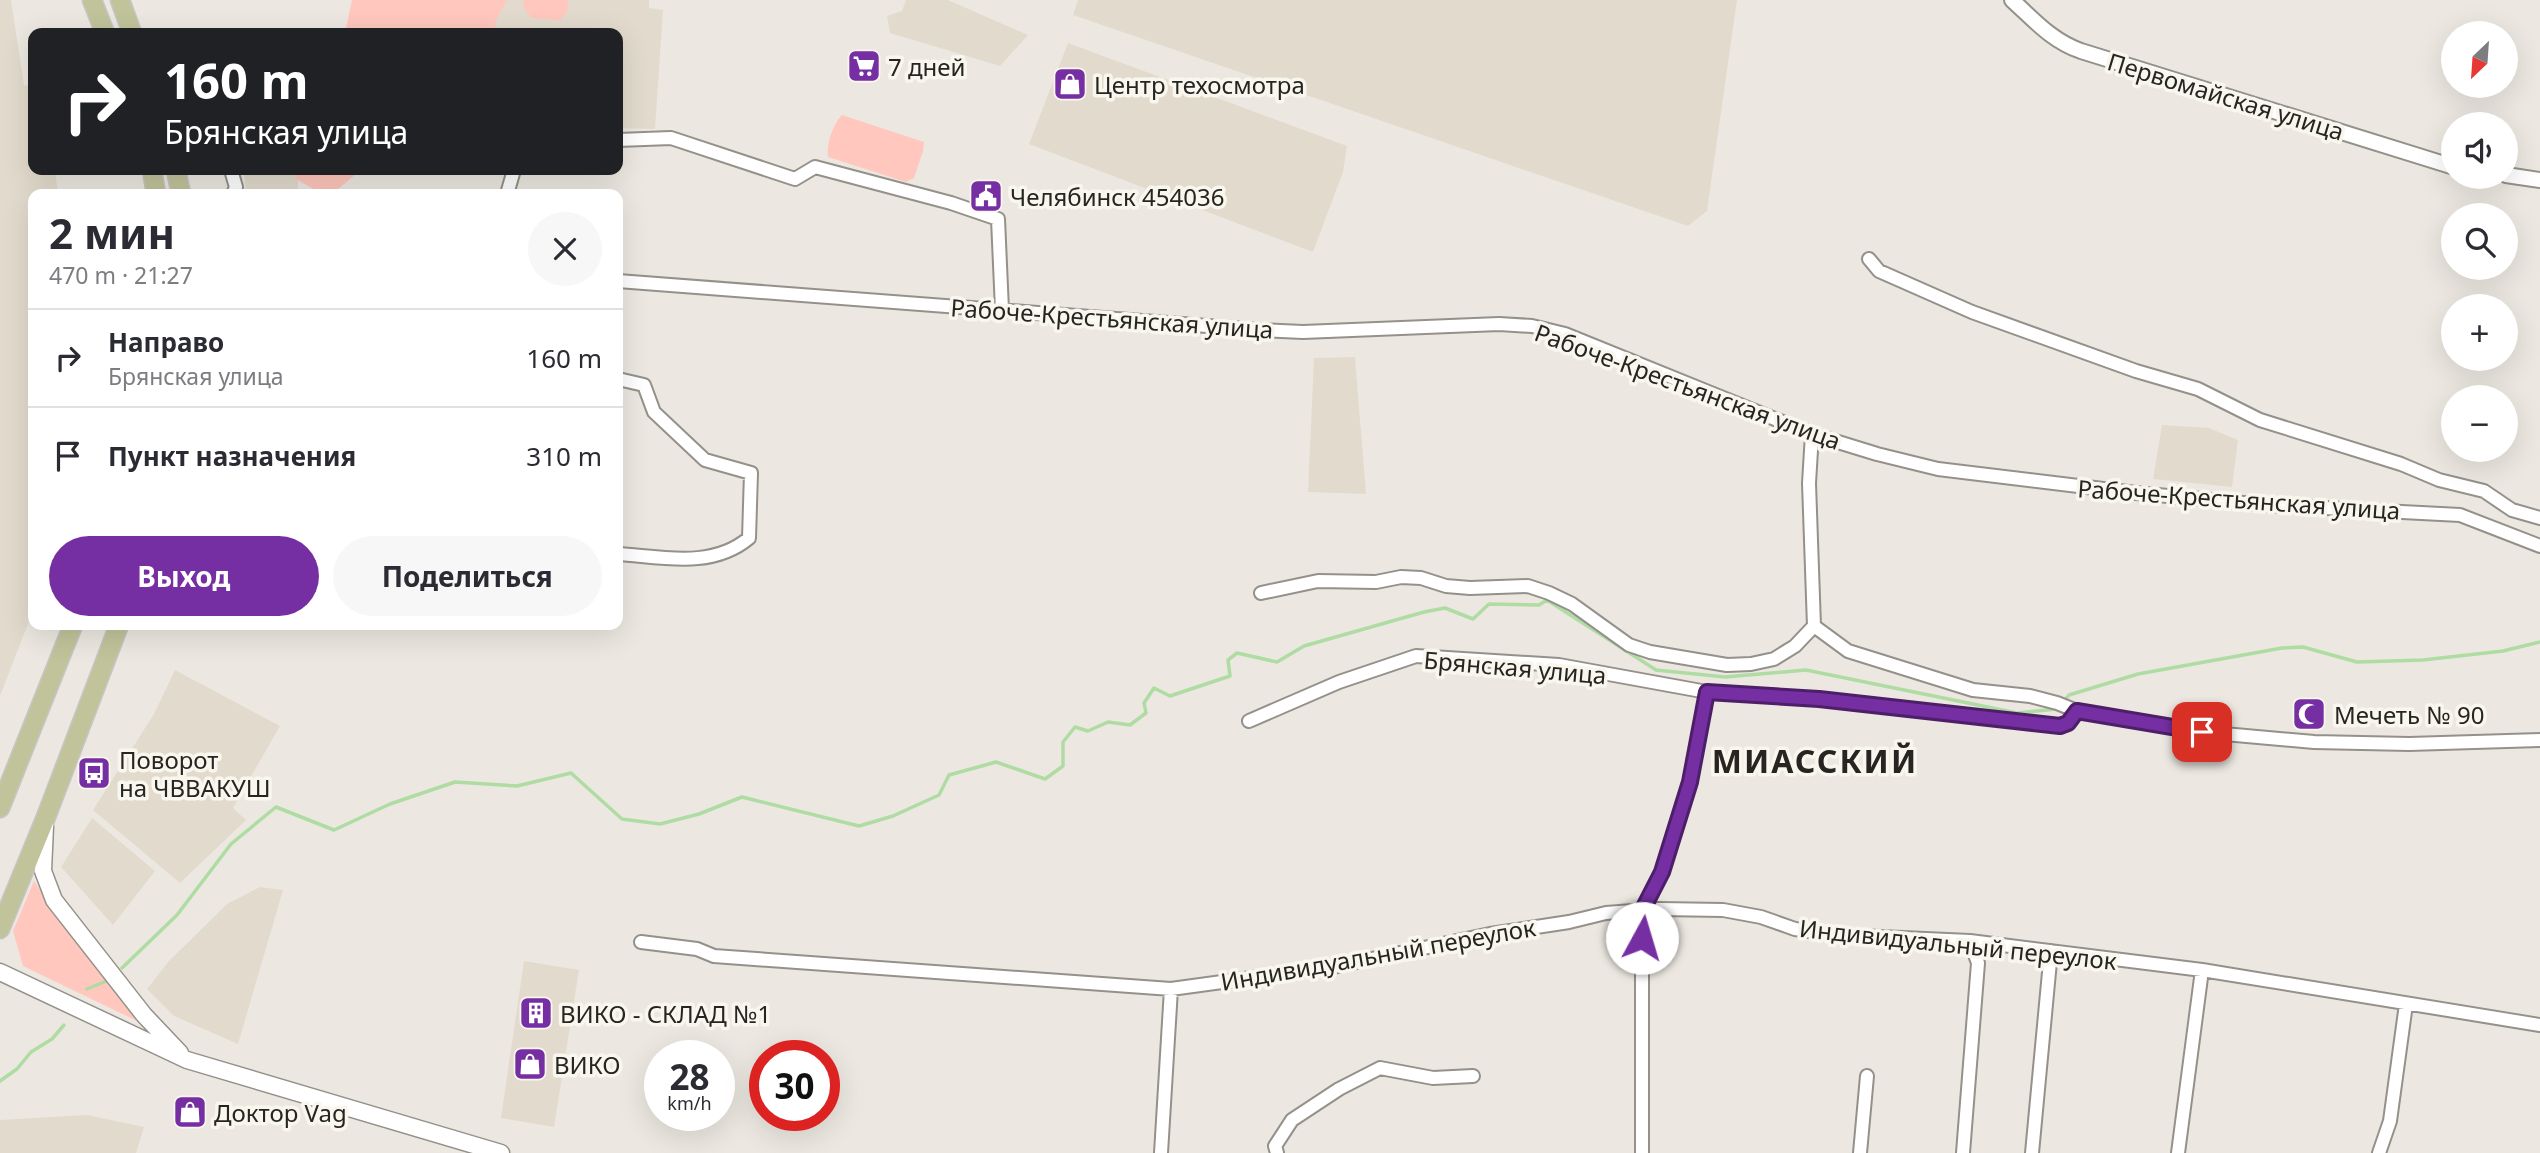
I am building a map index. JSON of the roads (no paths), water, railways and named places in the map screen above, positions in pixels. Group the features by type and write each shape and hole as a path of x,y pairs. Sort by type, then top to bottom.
{"main road":[{"path":"92,0 103,28"},
{"path":"120,0 130,28"},
{"path":"0,808 71,630"},
{"path":"0,929 117,630"},
{"path":"46,817 43,871 54,900 144,1015 187,1060"},
{"path":"0,972 187,1060 500,1153"}],"street":[{"name":"Первомайская улица","path":"2012,0 2062,44 2441,163"},
{"path":"623,140 671,138 795,178 815,167 951,203 998,219 1002,310"},
{"path":"2518,177 2540,180"},
{"name":"Рабоче-Крестьянская улица","path":"1869,259 1879,271 1972,312 2136,371 2198,389 2260,420 2401,464 2440,480 2484,491 2512,510 2540,518"},
{"name":"Рабоче-Крестьянская улица","path":"623,281 1260,330 1303,332 1500,324 1532,326 1565,334 1812,434 1938,469 1994,478 2265,505 2460,516 2540,546"},
{"path":"623,380 644,385 654,412 705,460 751,473 750,538 736,549 697,560 623,554"},
{"path":"1812,434 1809,483 1814,626 1848,651 1973,690 2030,696 2057,702 2077,711 2202,732 2314,742 2409,744 2540,740"},
{"name":"Брянская улица","path":"1261,593 1318,581 1376,582 1401,577 1421,578 1446,586 1470,588 1528,586 1572,604 1629,645 1650,652 1727,665 1774,659 1795,646 1814,626"},
{"name":"Брянская улица","path":"1249,721 1339,682 1416,656 1559,665 1707,692 1819,699 2060,726 2068,723 2077,711"},
{"path":"1642,1153 1642,911 1662,872 1690,782 1707,692"},
{"name":"Индивидуальный переулок","path":"641,942 697,949 714,956 1171,989 1338,966 1503,931 1569,922 1606,913 1659,909 1723,910 1761,917 1795,929 1836,935 1970,941 2202,970 2540,1025"},
{"path":"1963,1153 1978,963 1970,941"},
{"path":"2032,1153 2051,951"},
{"path":"2178,1153 2202,970"},
{"path":"1161,1153 1171,989"},
{"path":"2379,1153 2390,1121 2406,1004"},
{"path":"1277,1153 1275,1146 1292,1120 1339,1089 1380,1068 1433,1078 1473,1076"},
{"path":"1860,1153 1867,1076"}],"waterway":[{"path":"122,968 177,915 231,844 276,807 334,830 390,804 455,782 517,786 571,773 622,819 660,824 699,814 742,797 859,826 893,816 939,795 949,775 996,762 1045,779 1063,766 1063,742 1075,727 1088,731 1108,722 1130,725 1146,713 1144,703 1154,688 1170,696 1230,676 1228,660 1237,653 1277,662 1304,646 1445,608 1473,619 1489,604 1539,605 1547,600 1656,670 1725,677 1806,670 2017,713 2059,707"},
{"path":"2064,701 2069,695 2138,674 2282,648 2303,647 2357,662 2423,660 2503,651 2540,642"},
{"path":"87,989 109,980"},
{"path":"0,1081 17,1069 31,1052 52,1039 64,1025"}],"place":[{"name":"7 дней","path":"864,66"},
{"name":"Центр техосмотра","path":"1070,84"},
{"name":"Челябинск 454036","path":"986,196"},
{"name":"Мечеть № 90","path":"2309,714"},
{"name":"Поворот на ЧВВАКУШ","path":"94,773"},
{"name":"ВИКО - СКЛАД №1","path":"536,1013"},
{"name":"ВИКО","path":"530,1064"},
{"name":"Доктор Vag","path":"190,1112"}],"district":[{"name":"МИАССКИЙ","path":"1815,760"}]}
